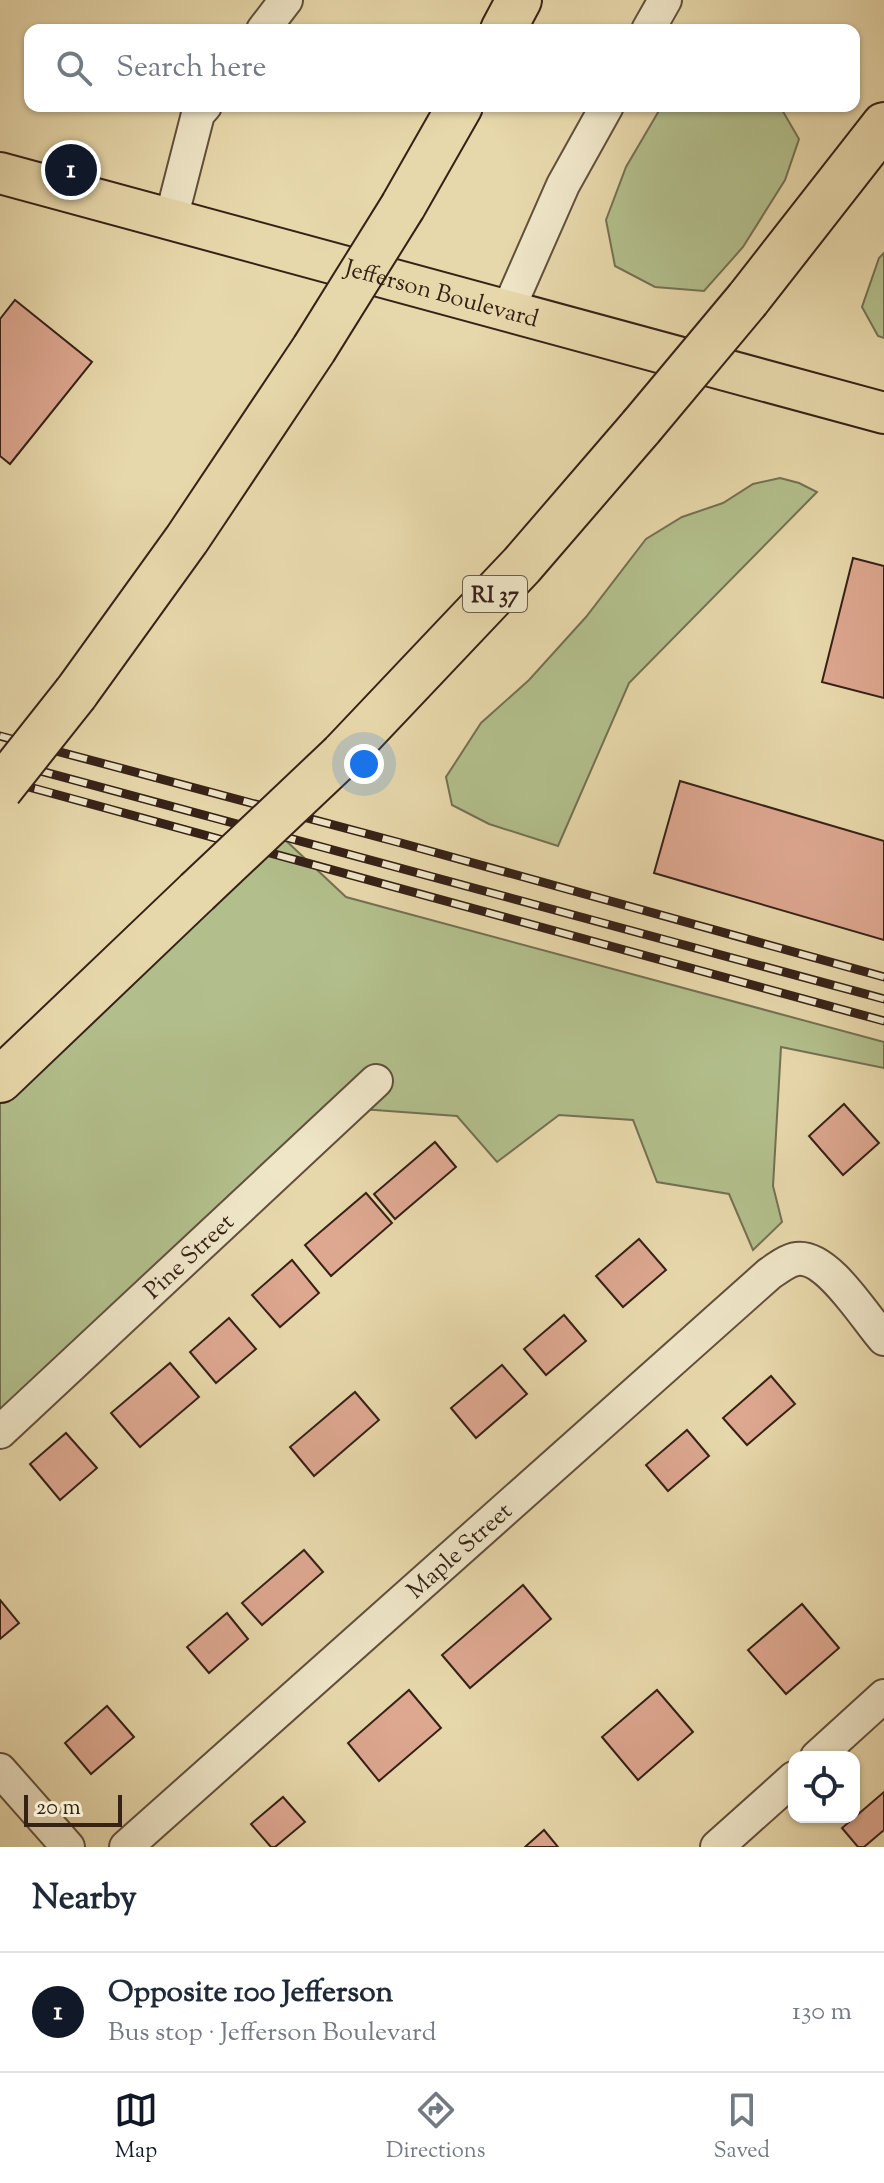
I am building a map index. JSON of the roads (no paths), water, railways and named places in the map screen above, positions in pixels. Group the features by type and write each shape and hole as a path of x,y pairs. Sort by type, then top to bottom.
{"highway":[{"path":"483,24 493,0"},
{"path":"506,24 519,0"},
{"path":"403,206 444,112"},
{"path":"0,789 76,693 187,539 314,349 403,206 457,112"},
{"name":"RI 37","path":"0,1080 342,755 522,565 748,299 884,125"}],"main road":[{"name":"Jefferson Boulevard","path":"0,173 884,413"}],"street":[{"path":"268,24 286,0"},
{"path":"651,24 665,0"},
{"path":"171,219 200,112"},
{"path":"508,310 563,185 604,112"},
{"name":"Pine Street","path":"0,1432 376,1081"},
{"name":"Maple Street","path":"126,1847 769,1274 795,1258 815,1261 828,1271 884,1339"},
{"path":"824,1751 884,1696"},
{"path":"0,1770 68,1847"},
{"path":"717,1847 788,1783"}],"railway":[{"path":"0,736 884,977"},
{"path":"0,760 884,999"},
{"path":"0,779 884,1021"}],"place":[{"name":"Opposite 100 Jefferson","path":"71,170"}]}
